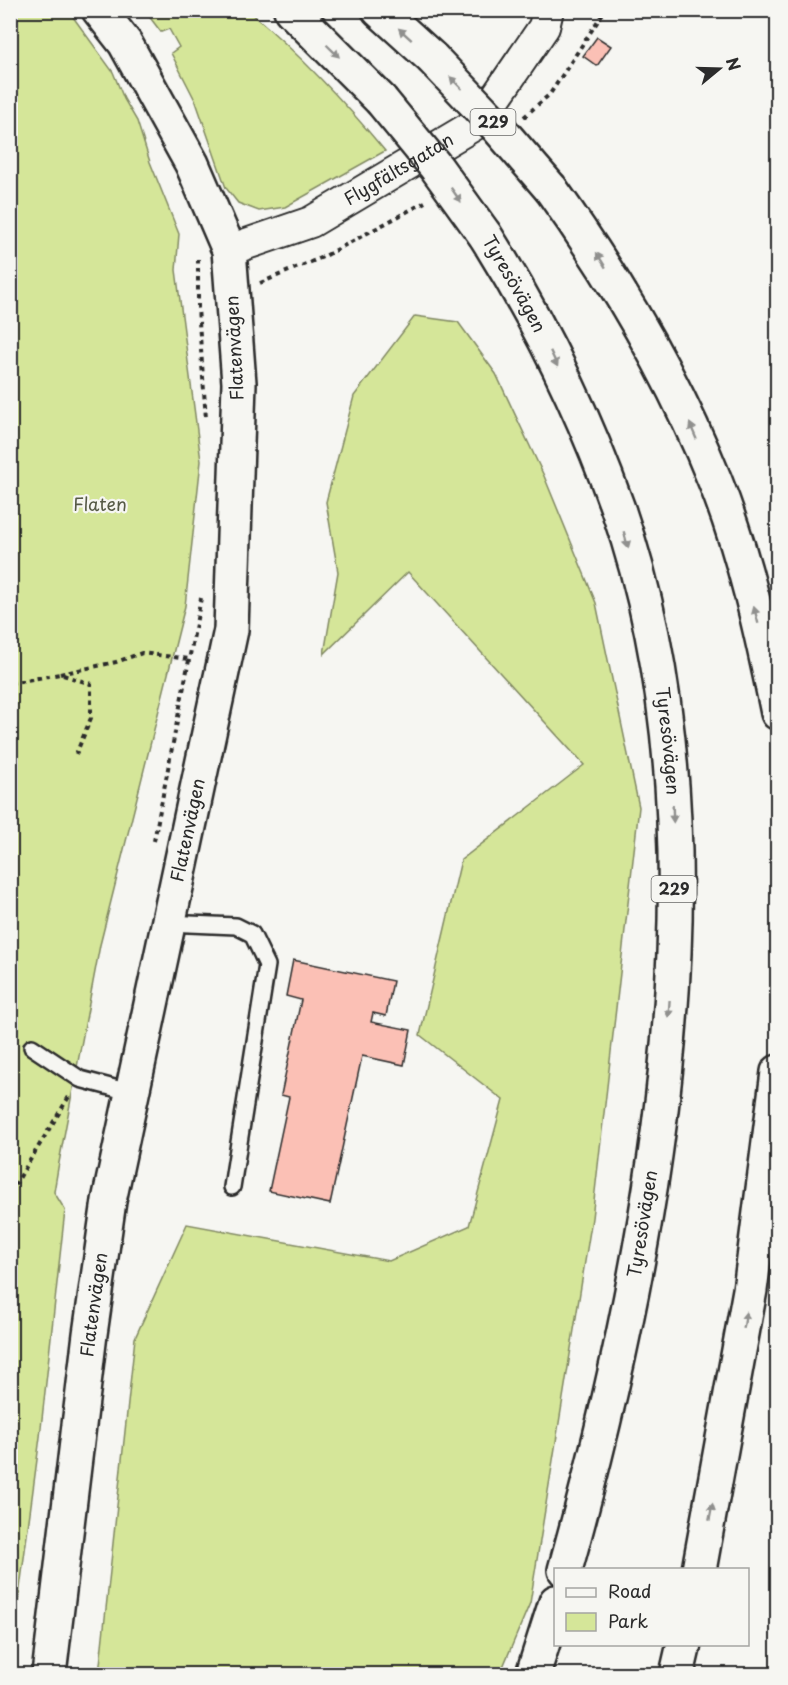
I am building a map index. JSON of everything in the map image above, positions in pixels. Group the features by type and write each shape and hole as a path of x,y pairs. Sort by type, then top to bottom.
{"main road":[{"name":"Flatenvägen","path":"49,1674 91,1323 109,1202 166,923 231,630 239,383 228,250 192,164 125,44 99,10"},
{"name":"Tyresövägen","path":"291,10 381,100 436,167 485,235 543,334 583,419 619,511 654,653 666,721 673,790 673,951 667,1046 647,1202 607,1410 565,1568"},
{"name":"229","path":"379,10 432,58 494,122 551,189 592,246 636,315 680,400 702,452 744,569 764,643 777,713"},
{"path":"699,1568 750,1290 777,1072"},
{"path":"534,1674 554,1605"},
{"path":"677,1674 684,1646"}],"street":[{"name":"Flygfältsgatan","path":"228,250 311,222 479,122 544,27 548,10"}],"lane":[{"path":"166,923 236,926 252,934 267,965 232,1187"},
{"path":"32,1047 80,1079 133,1093"}],"path":[{"path":"10,683 116,662 142,653 189,659"},
{"path":"60,674 91,684 91,718 76,754"},
{"path":"10,1193 80,1079"}],"green space":[{"name":"Flaten","path":"68,10 113,72 124,99 137,121 150,162 179,234 176,270 201,461 185,606 100,945 54,1192 65,1210 40,1437 11,1656 10,11"},
{"path":"145,11 249,11 320,78 385,151 285,207 259,211 238,203 226,188 196,102 171,53 179,47 169,29 161,32"},
{"path":"415,316 458,322 496,374 544,476 596,603 639,807 592,1218 530,1603 500,1674 99,1674 135,1338 187,1224 389,1261 469,1226 503,1100 420,1035 461,860 584,765 408,572 324,654 338,572 326,502 354,396"}],"building":[{"path":"597,37 611,46 597,66 583,56"},
{"path":"293,960 393,981 386,1016 373,1013 371,1022 411,1030 404,1065 362,1056 330,1204 269,1191 289,1097 281,1095 301,1000 286,996"}]}
